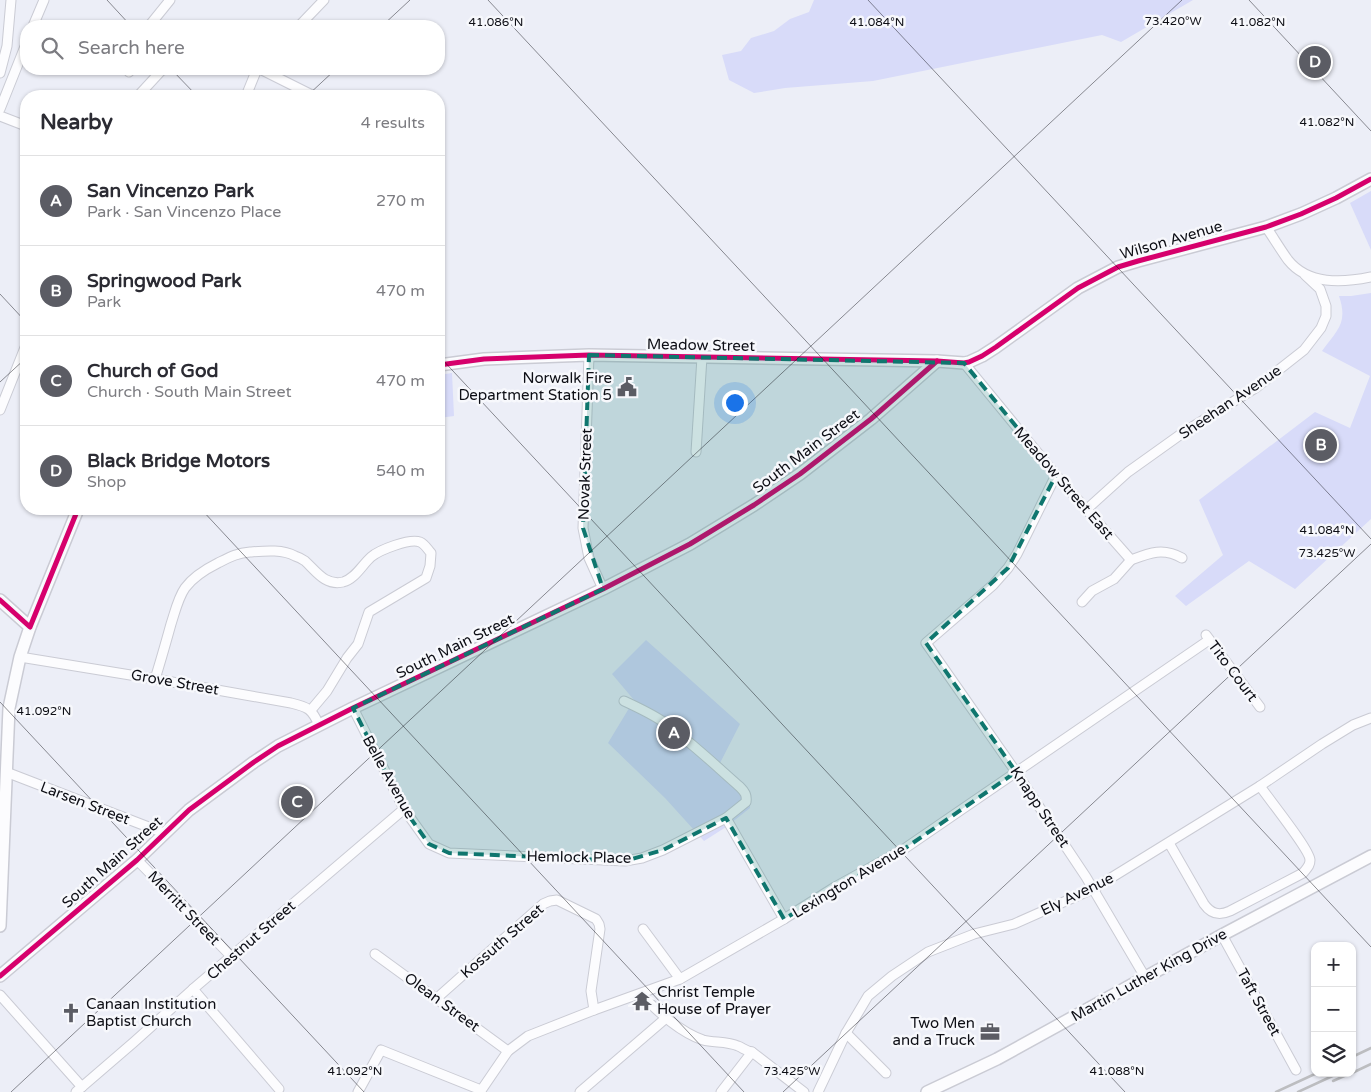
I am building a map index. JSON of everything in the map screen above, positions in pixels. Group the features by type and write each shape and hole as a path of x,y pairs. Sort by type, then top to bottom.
{"main road":[{"name":"Wilson Avenue","path":"964,364 988,353 1078,288 1102,275 1138,261 1266,226 1301,214 1371,179"},
{"name":"Meadow Street","path":"445,364 484,359 589,355 937,361 964,364"},
{"name":"South Main Street","path":"0,976 137,860 189,810 278,746 352,708 603,589 690,544 754,505 784,484 871,419 937,361"},
{"path":"0,926 9,708 20,657 30,627 76,515"},
{"path":"0,600 30,627"},
{"name":"Martin Luther King Drive","path":"927,1092 996,1059 1371,856"}],"street":[{"path":"0,73 7,46 11,0"},
{"path":"36,20 44,0"},
{"path":"154,20 170,0"},
{"path":"305,20 324,0"},
{"path":"0,109 20,59"},
{"path":"144,90 157,75"},
{"path":"249,90 256,75"},
{"path":"271,75 302,90"},
{"path":"0,116 20,124"},
{"name":"Sheehan Avenue","path":"1087,509 1128,472 1184,432 1257,387 1304,350 1321,328 1326,316 1326,306 1320,289 1288,261 1266,226"},
{"path":"1306,275 1324,280 1342,281 1371,277"},
{"name":"Novak Street","path":"589,355 583,528 589,558 603,589"},
{"path":"696,452 702,357"},
{"path":"0,410 20,360"},
{"name":"Meadow Street East","path":"964,364 1056,475 1131,560"},
{"name":"Knapp Street","path":"1056,475 1017,554 1008,568 993,585 926,643 1086,876 1145,977"},
{"path":"155,679 176,607 184,589 196,577 219,562 237,553 289,552 304,561 316,574 326,580 339,583 354,576 372,556 384,549 412,542 420,542 431,554 426,578 370,612 358,644 327,691 311,710 319,725"},
{"path":"1082,602 1092,591 1114,579 1131,560 1151,552 1174,554 1182,558"},
{"name":"Tito Court","path":"1207,637 1260,707"},
{"name":"Lexington Avenue","path":"481,1091 508,1051 528,1036 680,979 904,849 1207,637"},
{"name":"Grove Street","path":"20,657 291,703 305,706 311,710"},
{"name":"Hemlock Place","path":"429,844 449,853 625,861 642,858 663,850 726,818 746,802 745,792 698,750 662,722 640,708 624,701"},
{"name":"Belle Avenue","path":"352,708 404,809 429,844"},
{"name":"Ely Avenue","path":"818,1092 846,1032 868,996 892,976 928,952 974,934 1014,924 1093,889 1260,786 1322,744 1371,718"},
{"name":"Larsen Street","path":"6,772 164,833"},
{"path":"1169,843 1204,904 1216,914 1230,911 1303,873 1310,866 1311,858 1260,786"},
{"name":"Chestnut Street","path":"79,1090 231,956 404,809"},
{"path":"726,818 784,919"},
{"name":"Merritt Street","path":"137,860 231,956"},
{"name":"Kossuth Street","path":"437,998 544,904 550,900 557,900 596,919 599,924 600,930 591,991 594,1010"},
{"path":"643,929 680,979"},
{"name":"Taft Street","path":"1222,935 1296,1070"},
{"name":"Olean Street","path":"375,954 508,1051"},
{"path":"193,989 279,1089"},
{"path":"0,994 79,1090"},
{"path":"640,994 666,1018 688,1034 705,1040 738,1046 745,1051 752,1052 804,1092"},
{"path":"580,1092 666,1018"},
{"path":"846,1032 886,1073"},
{"path":"358,1092 380,1050 481,1091"},
{"path":"721,1092 752,1052"}],"highlighted area":[{"path":"589,355 964,363 1056,475 1008,568 926,643 1016,772 904,849 784,919 726,818 663,850 625,861 449,853 429,844 404,809 353,708 603,589 583,528"}],"shaded area":[{"path":"814,0 1193,0 1121,42 1102,35 873,81 785,88 754,93 729,80 722,55 741,51 751,38 774,31 790,19 809,12"},
{"path":"1371,191 1371,250 1350,203"},
{"path":"1371,293 1371,519 1295,589 1249,561 1186,606 1175,596 1223,555 1199,500 1315,412 1350,428 1370,376 1322,351 1337,331 1342,319 1342,305 1339,296"},
{"path":"452,373 454,416 445,417 445,374"},
{"path":"646,640 740,724 719,765 747,788 750,796 750,808 704,841 665,798 608,743 634,700 612,674"}],"railway":[{"path":"1356,1055 1371,1048"},
{"path":"1356,1071 1371,1064"},
{"path":"1276,1092 1311,1076"},
{"path":"1298,1092 1330,1077"},
{"path":"1333,1081 1342,1077"}],"cycle path":[{"path":"445,364 484,359 589,355 964,363 982,356 1078,288 1118,267 1266,227 1301,214 1371,179"},
{"path":"0,976 137,860 189,810 278,746 353,708 603,589 690,544 800,474 871,419 937,361"},
{"path":"0,600 30,627 76,515"}],"place":[{"name":"Black Bridge Motors","path":"1315,62"},
{"name":"Norwalk Fire Department Station 5","path":"627,387"},
{"name":"Springwood Park","path":"1321,445"},
{"name":"San Vincenzo Park","path":"674,733"},
{"name":"Church of God","path":"297,802"},
{"name":"Christ Temple House of Prayer","path":"642,1001"},
{"name":"Canaan Institution Baptist Church","path":"71,1013"},
{"name":"Two Men and a Truck","path":"990,1032"}]}
